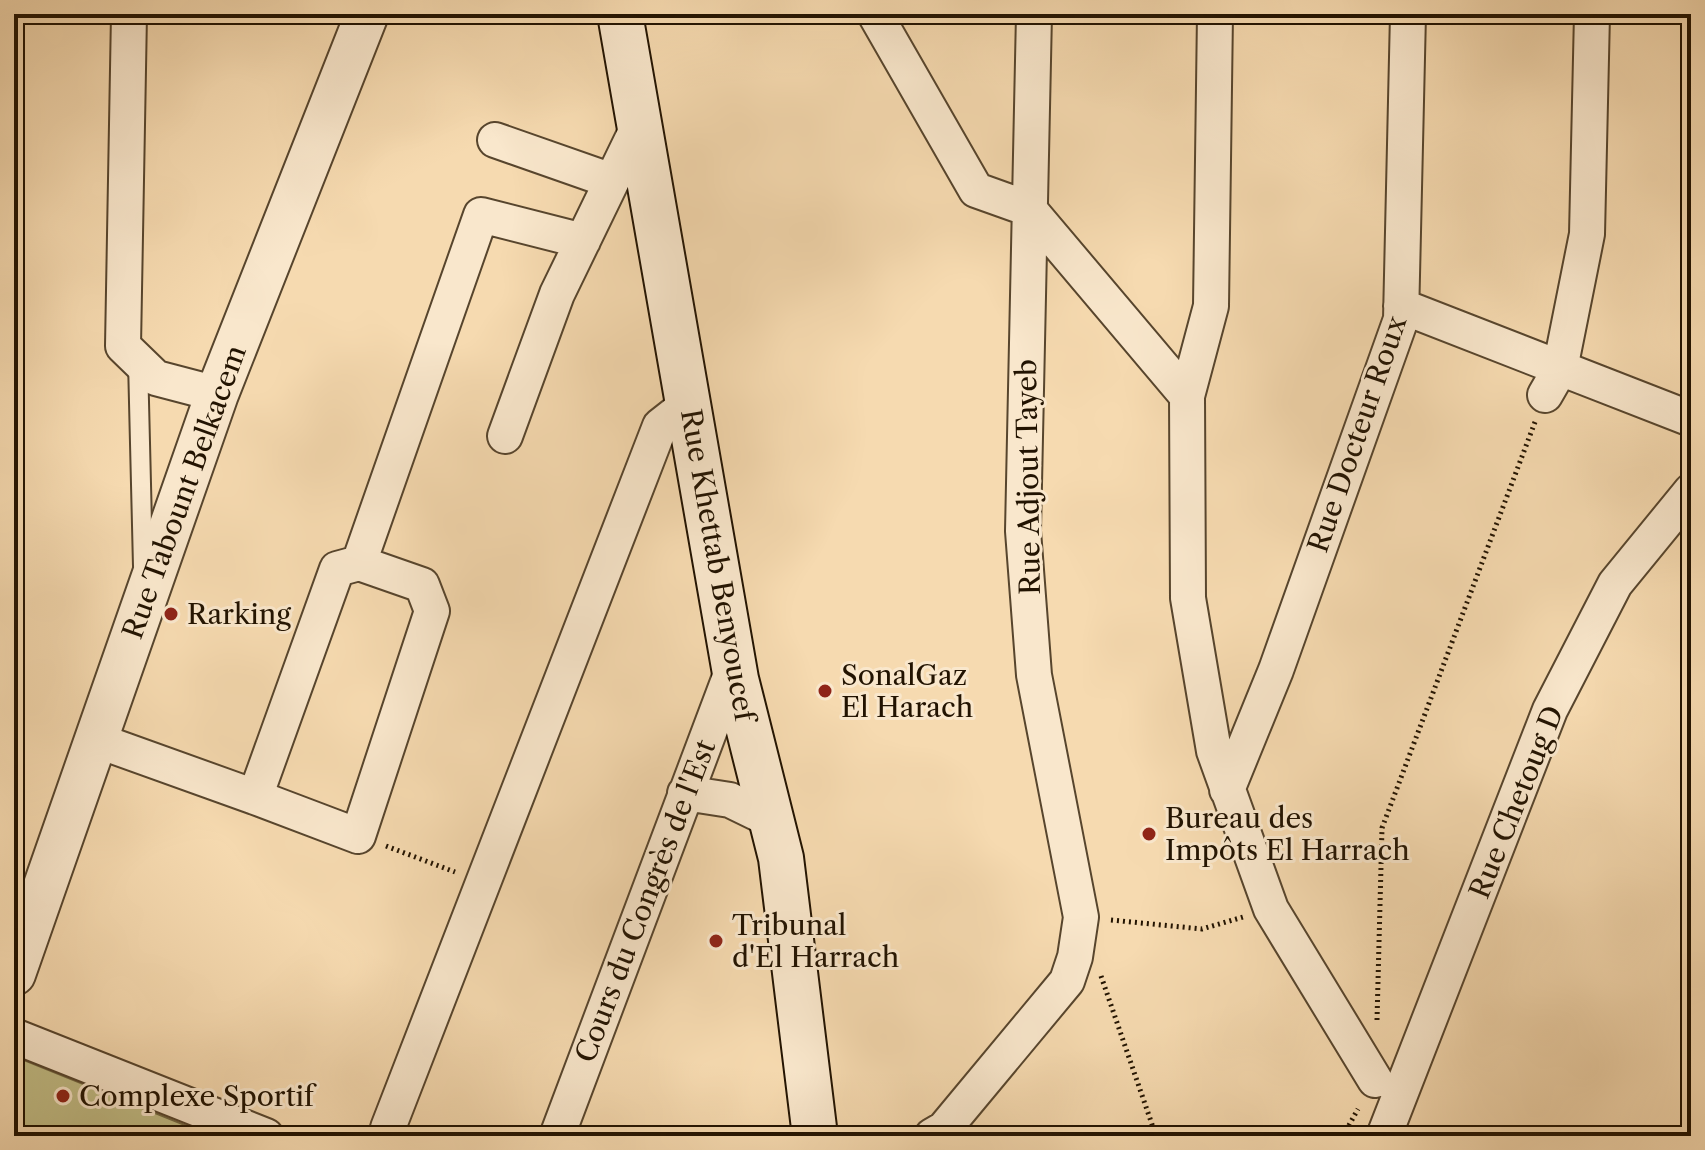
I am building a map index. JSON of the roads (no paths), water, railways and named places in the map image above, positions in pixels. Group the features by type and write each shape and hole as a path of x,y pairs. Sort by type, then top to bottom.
{"main road":[{"name":"Rue Khettab Benyoucef","path":"620,14 734,666 781,858 803,1029 810,1129"}],"street":[{"path":"129,14 123,346 156,378 217,394"},
{"name":"Rue Tabount Belkacem","path":"14,974 217,394 367,14"},
{"path":"875,14 976,190 1029,209 1187,396"},
{"name":"Rue Adjout Tayeb","path":"941,1134 1067,981 1075,957 1081,917 1034,675 1023,531 1034,14"},
{"path":"1215,14 1211,306 1187,396 1188,598 1214,751 1271,909 1375,1080"},
{"name":"Rue Docteur Roux","path":"1227,790 1276,670 1401,319 1408,14"},
{"path":"1553,382 1587,234 1592,14"},
{"path":"505,436 557,294 639,125"},
{"path":"495,140 612,181"},
{"path":"359,563 481,215 583,241"},
{"path":"1401,306 1553,382 1691,419"},
{"path":"388,1128 660,426 688,404"},
{"name":"Rue Chetoug D","path":"1384,1136 1550,710 1615,584 1691,491"},
{"path":"96,740 358,836 432,611 422,585 359,563 337,569 255,797"},
{"name":"Cours du Congrès de l'Est","path":"557,1136 734,666"},
{"path":"685,793 730,800 769,819"},
{"path":"14,1036 266,1136"}],"lane":[{"path":"138,361 145,599"}],"place":[{"name":"Rarking","path":"171,614"},
{"name":"SonalGaz El Harach","path":"825,691"},
{"name":"Bureau des Impôts El Harrach","path":"1149,834"},
{"name":"Tribunal d'El Harrach","path":"716,941"},
{"name":"Complexe Sportif","path":"63,1096"}]}
